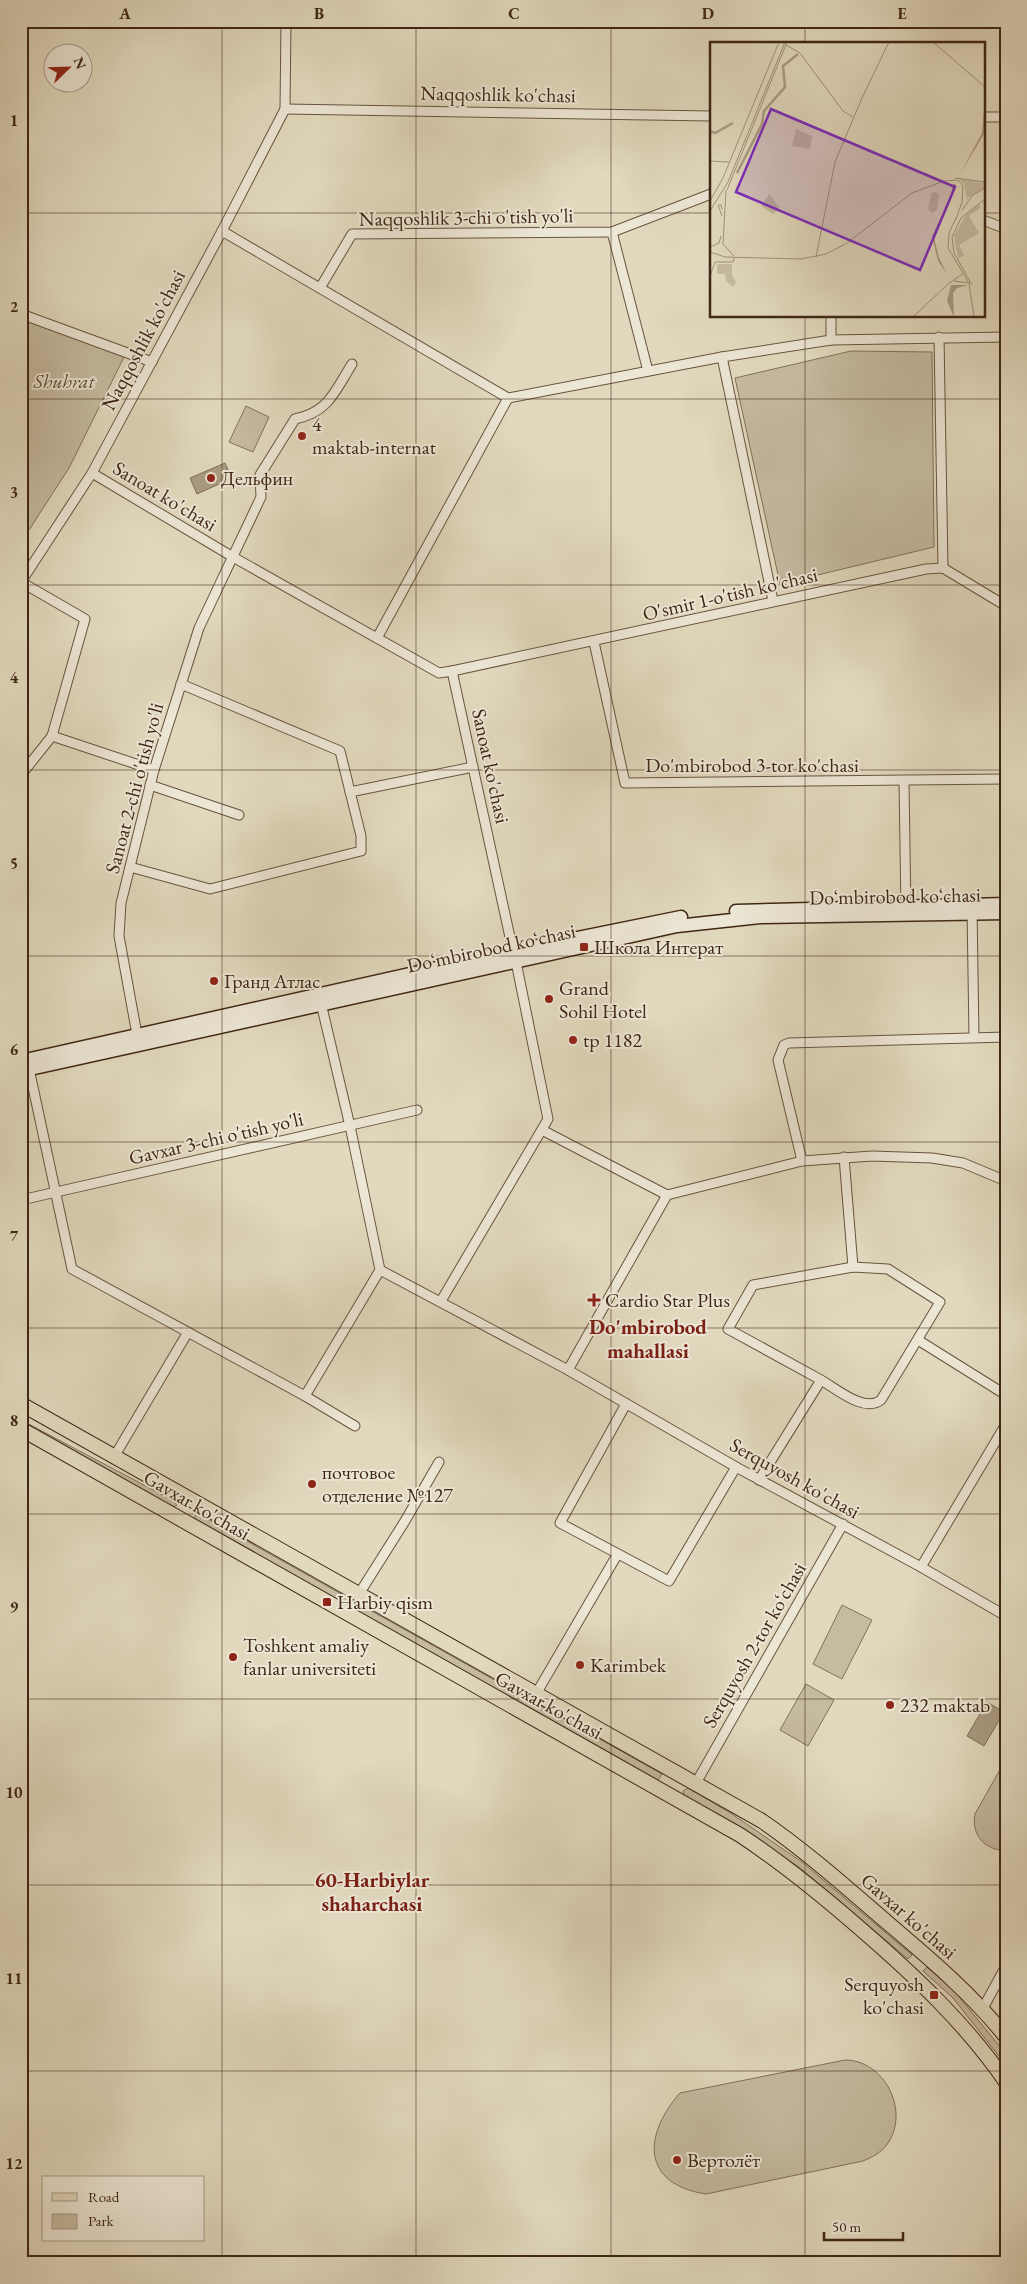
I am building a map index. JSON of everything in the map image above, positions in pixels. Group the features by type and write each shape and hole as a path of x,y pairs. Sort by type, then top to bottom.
{"main road":[{"name":"Doʻmbirobod koʻchasi","path":"972,910 1006,904"},
{"name":"Doʻmbirobod koʻchasi","path":"25,1065 514,957 677,926 769,917 906,910 972,910 1006,913"},
{"name":"Gavxar ko'chasi","path":"21,1404 114,1457 194,1499 762,1821 792,1842 926,1955 982,2010 1006,2037"},
{"name":"Gavxar ko'chasi","path":"21,1430 740,1835 785,1866 913,1974 979,2046 1006,2082"},
{"path":"183,1520 194,1499"},
{"path":"663,1791 671,1789 675,1784 674,1771"},
{"path":"913,1974 926,1955"}],"street":[{"name":"Naqqoshlik ko'chasi","path":"21,582 92,473 285,109 286,21"},
{"name":"Naqqoshlik ko'chasi","path":"285,109 710,116"},
{"path":"984,117 1006,118"},
{"name":"Naqqoshlik 3-chi o'tish yo'li","path":"320,288 352,234 612,232 710,194"},
{"path":"984,220 1006,229"},
{"path":"222,231 508,398 722,357 831,340 939,337 1006,338"},
{"path":"612,232 648,371"},
{"path":"21,314 152,362"},
{"path":"831,318 831,340"},
{"path":"939,337 943,568 1006,606"},
{"path":"722,357 772,601"},
{"name":"Sanoat 2-chi o'tish yo'li","path":"138,1040 118,930 120,910 154,770 181,684 199,628 261,497 260,475 295,419 310,416 322,409 352,364"},
{"path":"376,638 508,398"},
{"name":"Sanoat ko'chasi","path":"92,473 234,553 376,638 439,673 452,671 548,1119 542,1130"},
{"name":"O'smir 1-o'tish ko'chasi","path":"452,671 594,642 772,601 926,569 943,568"},
{"path":"21,582 85,620 52,736 21,775"},
{"name":"Do'mbirobod 3-tor ko'chasi","path":"594,642 624,784 904,782 1006,779"},
{"path":"130,867 210,889 361,851 361,836 340,751 181,684"},
{"path":"52,736 154,770"},
{"path":"350,792 473,767"},
{"path":"904,782 906,910"},
{"path":"150,785 239,815"},
{"path":"972,910 974,1037"},
{"path":"306,1396 380,1270 350,1126 320,1000"},
{"path":"802,1161 778,1060 784,1045 788,1043 1006,1037"},
{"path":"25,1065 72,1269 306,1396 355,1426"},
{"name":"Gavxar 3-chi o'tish yo'li","path":"21,1200 417,1110"},
{"path":"441,1301 542,1130 667,1195 802,1161 844,1157 898,1156 948,1160 963,1163 1006,1181"},
{"path":"844,1157 853,1267"},
{"path":"568,1370 667,1195"},
{"path":"853,1267 888,1269 940,1302 918,1340 877,1403 864,1404 728,1329 753,1285 853,1267"},
{"name":"Serquyosh ko'chasi","path":"380,1270 568,1370 759,1480 843,1524 1006,1616"},
{"path":"114,1457 188,1332"},
{"path":"918,1340 1006,1396"},
{"path":"759,1480 821,1380"},
{"path":"626,1404 560,1524 669,1582 736,1467"},
{"path":"921,1567 1006,1424"},
{"path":"359,1594 406,1522 439,1462"},
{"name":"Serquyosh 2-tor koʻchasi","path":"696,1783 843,1524"},
{"path":"536,1694 617,1555"},
{"path":"982,2010 1006,1966"}],"green space":[{"name":"Shuhrat","path":"21,319 125,355 69,468 29,530 21,524"},
{"path":"851,351 932,352 934,547 780,584 735,378"},
{"path":"246,406 269,417 253,452 229,442"},
{"path":"21,1420 174,1501 177,1505 173,1507 21,1424"},
{"path":"197,1513 662,1774 658,1780 194,1518"},
{"path":"842,1605 872,1620 842,1679 813,1664"},
{"path":"806,1684 834,1700 808,1746 780,1730"},
{"path":"1006,1759 1006,1851 992,1848 981,1840 975,1829 974,1822 975,1814"},
{"path":"688,1788 729,1812 802,1862 912,1955 908,1959 799,1867 725,1818 684,1796 683,1791"},
{"path":"927,1967 956,1993 1001,2048 1006,2055 1006,2065 953,1998 923,1971"},
{"path":"845,2060 859,2062 871,2068 882,2078 894,2102 896,2116 894,2130 886,2146 874,2156 863,2161 706,2194 685,2189 669,2180 659,2169 655,2156 655,2141 659,2125 680,2093"}],"shaded area":[{"name":"Дельфин","path":"225,463 232,478 197,494 190,478"},
{"path":"987,1702 1004,1712 984,1746 967,1736"},
{"path":"1006,2254 1006,2263 970,2263"},
{"path":"502,2260 598,2262 601,2263 414,2263"}],"place":[{"name":"4 maktab-internat","path":"302,436"},
{"name":"Дельфин","path":"211,478"},
{"name":"Школа Интерат","path":"584,947"},
{"name":"Гранд Атлас","path":"214,981"},
{"name":"Grand Sohil Hotel","path":"549,999"},
{"name":"tp 1182","path":"573,1040"},
{"name":"Cardio Star Plus","path":"594,1300"},
{"name":"почтовое отделение №127","path":"312,1484"},
{"name":"Harbiy qism","path":"327,1602"},
{"name":"Toshkent amaliy fanlar universiteti","path":"233,1657"},
{"name":"Karimbek","path":"580,1665"},
{"name":"232 maktab","path":"890,1705"},
{"name":"Serquyosh ko'chasi","path":"934,1995"},
{"name":"Вертолёт","path":"677,2160"}],"district":[{"name":"Do'mbirobod mahallasi","path":"648,1339"},
{"name":"60-Harbiylar shaharchasi","path":"372,1892"}]}
